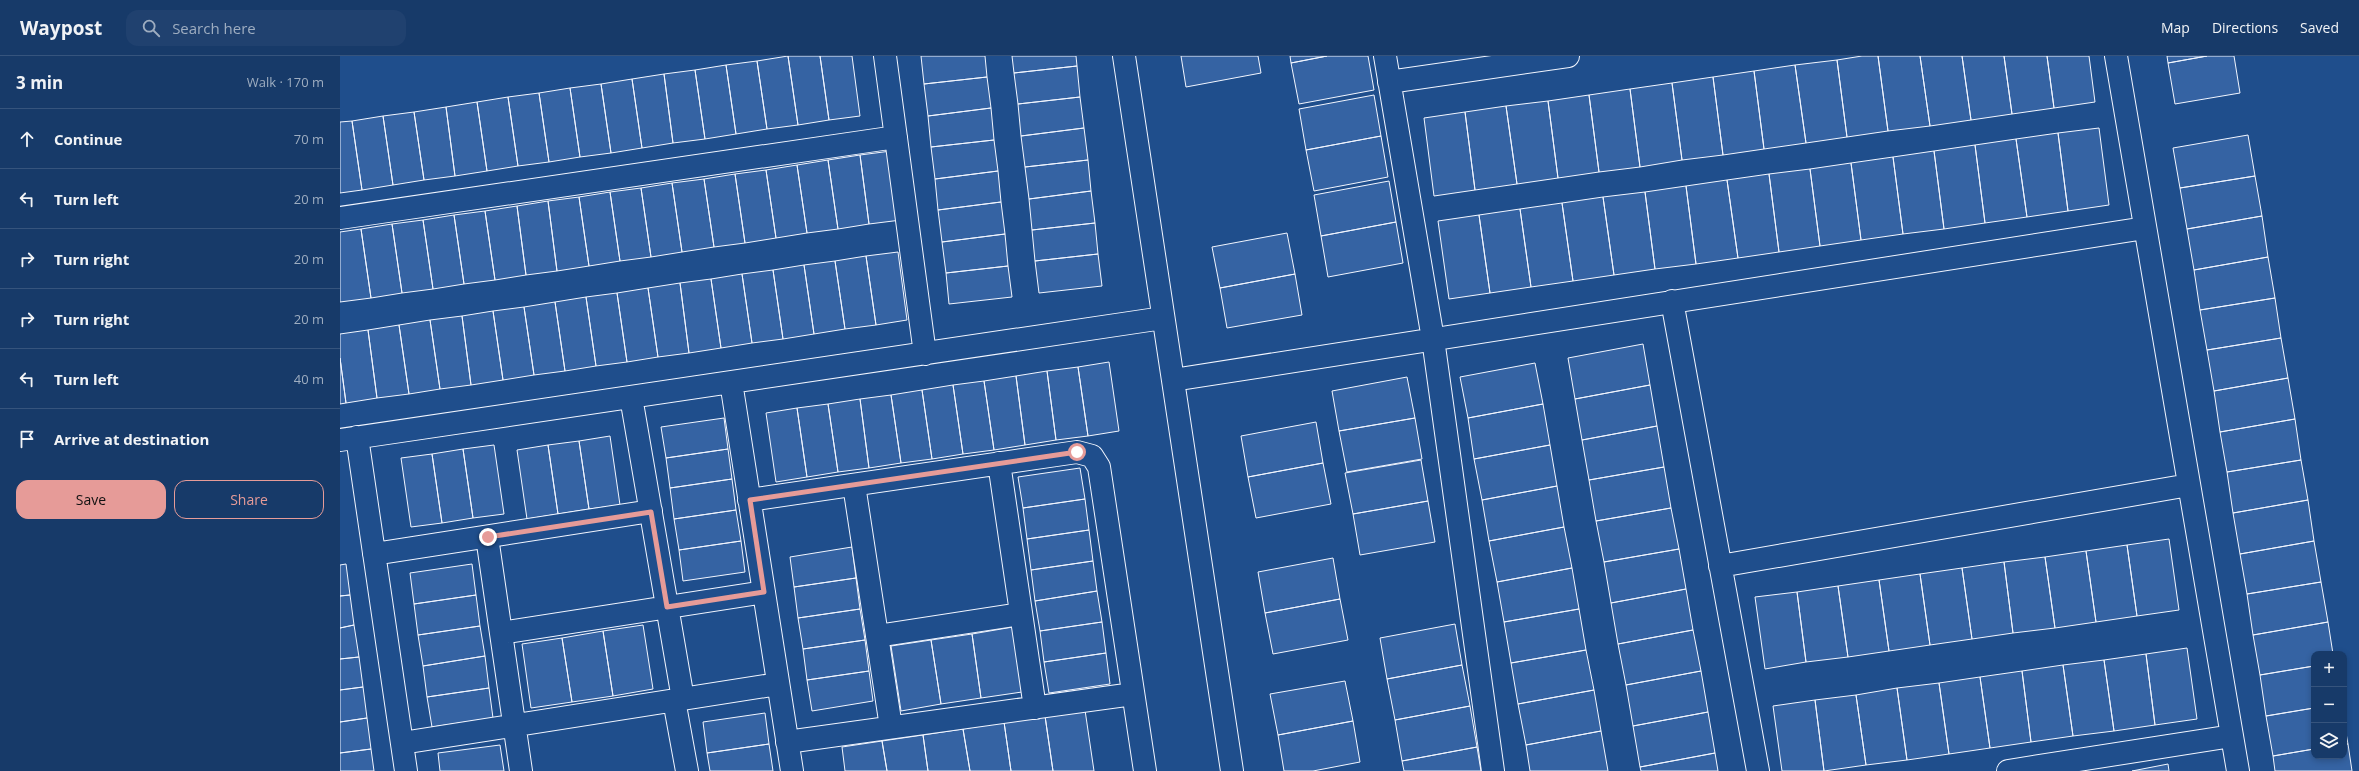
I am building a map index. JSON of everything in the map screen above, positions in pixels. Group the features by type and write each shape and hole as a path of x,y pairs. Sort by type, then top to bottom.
{"street":[{"path":"885,56 925,354"},
{"path":"1124,56 1232,771"},
{"path":"1385,56 1432,339 1493,771"},
{"path":"1389,82 1568,56"},
{"path":"2116,56 2238,771"},
{"path":"340,218 896,138"},
{"path":"1173,380 2145,228"},
{"path":"1672,302 1758,771"},
{"path":"406,771 374,554 348,438 1163,318"},
{"path":"731,382 792,771"},
{"path":"631,397 667,607 687,771"},
{"path":"750,500 1077,452 1092,456 1099,467 1145,771"},
{"path":"998,463 1035,708"},
{"path":"854,484 890,727"},
{"path":"1720,566 2189,485"},
{"path":"374,554 651,512"},
{"path":"488,537 521,771"},
{"path":"501,633 764,592"},
{"path":"876,636 1021,614"},
{"path":"402,743 778,684"},
{"path":"787,742 1134,694"},
{"path":"2008,771 2232,736"}],"building":[{"path":"788,56 798,125 767,129 757,61"},
{"path":"788,56 820,56 829,120 798,125"},
{"path":"820,56 852,56 860,116 829,120"},
{"path":"921,56 985,56 987,77 924,84"},
{"path":"1012,56 1076,56 1077,66 1014,73"},
{"path":"1181,56 1258,56 1261,73 1186,87"},
{"path":"1290,56 1327,56 1291,63"},
{"path":"1327,56 1368,56 1374,90 1299,104 1291,63"},
{"path":"1862,56 1878,56 1888,131 1847,137 1837,60"},
{"path":"1878,56 1920,56 1930,126 1888,131"},
{"path":"1920,56 1962,56 1971,120 1930,126"},
{"path":"1962,56 2004,56 2012,114 1971,120"},
{"path":"2004,56 2047,56 2054,108 2012,114"},
{"path":"2047,56 2089,56 2095,102 2054,108"},
{"path":"2167,56 2207,56 2168,63"},
{"path":"2207,56 2234,56 2240,93 2175,104 2168,63"},
{"path":"1837,60 1847,137 1806,143 1795,65"},
{"path":"757,61 767,129 736,134 726,65"},
{"path":"726,65 736,134 705,139 695,70"},
{"path":"1795,65 1806,143 1764,149 1754,71"},
{"path":"1077,66 1080,97 1018,104 1014,73"},
{"path":"695,70 705,139 673,143 664,74"},
{"path":"1754,71 1764,149 1723,155 1713,77"},
{"path":"664,74 673,143 642,148 632,79"},
{"path":"987,77 991,108 928,116 924,84"},
{"path":"1713,77 1723,155 1682,160 1672,83"},
{"path":"632,79 642,148 611,153 601,84"},
{"path":"1672,83 1682,160 1640,167 1630,89"},
{"path":"601,84 611,153 580,157 570,88"},
{"path":"570,88 580,157 549,162 539,93"},
{"path":"1630,89 1640,167 1599,172 1589,95"},
{"path":"539,93 549,162 518,166 508,97"},
{"path":"1374,95 1381,136 1306,150 1299,109"},
{"path":"1589,95 1599,172 1558,178 1548,101"},
{"path":"508,97 518,166 487,171 477,102"},
{"path":"1080,97 1084,128 1021,136 1018,104"},
{"path":"1548,101 1558,178 1517,184 1506,106"},
{"path":"477,102 487,171 455,176 446,107"},
{"path":"1506,106 1517,184 1475,190 1465,112"},
{"path":"446,107 455,176 424,180 414,112"},
{"path":"991,108 994,140 931,147 928,116"},
{"path":"414,112 424,180 393,185 383,116"},
{"path":"1465,112 1475,190 1434,196 1424,118"},
{"path":"383,116 393,185 362,190 352,121"},
{"path":"352,121 362,190 340,193 340,122"},
{"path":"1084,128 1088,160 1025,167 1021,136"},
{"path":"2099,128 2109,205 2068,211 2058,133"},
{"path":"2058,133 2068,211 2027,217 2016,139"},
{"path":"2248,135 2255,176 2180,188 2173,148"},
{"path":"1381,136 1388,177 1314,191 1306,150"},
{"path":"2016,139 2027,217 1985,223 1975,145"},
{"path":"994,140 998,171 935,179 931,147"},
{"path":"1975,145 1985,223 1944,229 1934,151"},
{"path":"891,151 901,220 869,224 860,155"},
{"path":"1934,151 1944,229 1903,234 1893,157"},
{"path":"860,155 869,224 838,229 828,160"},
{"path":"1893,157 1903,234 1861,240 1851,163"},
{"path":"828,160 838,229 807,233 797,165"},
{"path":"1088,160 1091,191 1029,199 1025,167"},
{"path":"1851,163 1861,240 1820,246 1810,169"},
{"path":"797,165 807,233 776,238 766,170"},
{"path":"1810,169 1820,246 1779,252 1769,174"},
{"path":"766,170 776,238 745,243 735,174"},
{"path":"998,171 1001,202 938,210 935,179"},
{"path":"735,174 745,243 714,247 704,179"},
{"path":"1769,174 1779,252 1738,258 1727,180"},
{"path":"2255,176 2262,216 2187,229 2180,188"},
{"path":"704,179 714,247 682,252 672,183"},
{"path":"1727,180 1738,258 1696,264 1686,186"},
{"path":"1389,181 1396,222 1321,236 1314,195"},
{"path":"672,183 682,252 651,257 641,188"},
{"path":"1686,186 1696,264 1655,269 1645,192"},
{"path":"641,188 651,257 620,261 610,192"},
{"path":"1091,191 1095,223 1032,230 1029,199"},
{"path":"610,192 620,261 589,266 579,197"},
{"path":"1645,192 1655,269 1614,275 1603,197"},
{"path":"579,197 589,266 557,271 548,201"},
{"path":"1603,197 1614,275 1573,281 1562,203"},
{"path":"548,201 557,271 526,275 517,206"},
{"path":"1001,202 1005,234 942,242 938,210"},
{"path":"1562,203 1573,281 1531,287 1520,209"},
{"path":"517,206 526,275 495,280 485,211"},
{"path":"1520,209 1531,287 1490,293 1479,215"},
{"path":"485,211 495,280 464,284 454,215"},
{"path":"454,215 464,284 433,289 423,220"},
{"path":"1479,215 1490,293 1449,299 1438,221"},
{"path":"2262,216 2268,257 2194,270 2187,229"},
{"path":"423,220 433,289 402,293 392,224"},
{"path":"1396,222 1403,263 1328,277 1321,236"},
{"path":"1095,223 1098,254 1035,261 1032,230"},
{"path":"392,224 402,293 371,298 361,229"},
{"path":"361,229 371,298 340,302 340,232"},
{"path":"1287,233 1295,274 1220,288 1212,247"},
{"path":"1005,234 1008,266 946,273 942,242"},
{"path":"898,252 907,320 876,325 866,256"},
{"path":"1098,254 1102,286 1039,293 1035,261"},
{"path":"866,256 876,325 845,329 835,261"},
{"path":"2268,257 2275,298 2200,310 2194,270"},
{"path":"835,261 845,329 814,334 804,265"},
{"path":"804,265 814,334 783,339 773,270"},
{"path":"1008,266 1012,297 949,304 946,273"},
{"path":"773,270 783,339 752,343 742,274"},
{"path":"742,274 752,343 721,348 711,279"},
{"path":"1295,274 1302,315 1227,328 1220,288"},
{"path":"711,279 721,348 689,353 680,283"},
{"path":"680,283 689,353 658,357 648,288"},
{"path":"648,288 658,357 627,362 617,293"},
{"path":"617,293 627,362 596,366 586,297"},
{"path":"586,297 596,366 565,371 555,302"},
{"path":"2275,298 2281,338 2207,350 2200,310"},
{"path":"555,302 565,371 534,375 524,307"},
{"path":"524,307 534,375 503,380 493,311"},
{"path":"493,311 503,380 471,385 462,316"},
{"path":"462,316 471,385 440,389 430,320"},
{"path":"430,320 440,389 409,394 399,325"},
{"path":"399,325 409,394 377,398 368,330"},
{"path":"368,330 377,398 346,403 340,358 340,334"},
{"path":"2281,338 2288,378 2214,391 2207,350"},
{"path":"1643,344 1650,385 1575,399 1568,358"},
{"path":"340,358 346,403 340,404"},
{"path":"1109,362 1119,431 1088,436 1078,367"},
{"path":"1535,363 1543,404 1468,418 1460,377"},
{"path":"1078,367 1088,436 1056,440 1047,371"},
{"path":"1047,371 1056,440 1025,445 1016,376"},
{"path":"1016,376 1025,445 994,450 984,381"},
{"path":"1407,377 1415,418 1339,431 1332,391"},
{"path":"2288,378 2295,419 2220,432 2214,391"},
{"path":"984,381 994,450 963,454 953,385"},
{"path":"953,385 963,454 932,459 922,390"},
{"path":"1650,385 1657,426 1582,440 1575,399"},
{"path":"922,390 932,459 901,463 891,395"},
{"path":"891,395 901,463 869,468 860,399"},
{"path":"860,399 869,468 838,472 828,404"},
{"path":"828,404 838,472 807,477 797,408"},
{"path":"1543,404 1550,445 1474,459 1468,418"},
{"path":"797,408 807,477 776,482 766,413"},
{"path":"724,418 728,449 666,458 661,427"},
{"path":"1415,418 1422,459 1347,472 1339,431"},
{"path":"2295,419 2301,460 2227,472 2220,432"},
{"path":"1316,422 1323,463 1248,477 1241,436"},
{"path":"1657,426 1664,467 1589,480 1582,440"},
{"path":"610,436 620,505 589,509 579,441"},
{"path":"579,441 589,509 558,514 548,445"},
{"path":"494,445 504,514 473,518 463,449"},
{"path":"548,445 558,514 527,519 517,450"},
{"path":"1550,445 1557,486 1482,500 1474,459"},
{"path":"463,449 473,518 442,523 432,454"},
{"path":"728,449 732,479 670,488 666,458"},
{"path":"432,454 442,523 411,527 401,458"},
{"path":"1421,460 1428,501 1353,514 1345,473"},
{"path":"2301,460 2308,500 2233,513 2227,472"},
{"path":"1323,463 1331,504 1256,518 1248,477"},
{"path":"1664,467 1671,508 1596,521 1589,480"},
{"path":"1080,468 1085,499 1023,508 1018,477"},
{"path":"732,479 736,510 674,519 670,488"},
{"path":"1557,486 1564,527 1489,541 1482,500"},
{"path":"1085,499 1089,530 1027,539 1023,508"},
{"path":"2308,500 2314,541 2240,554 2233,513"},
{"path":"1428,501 1435,542 1360,555 1353,514"},
{"path":"1671,508 1679,549 1604,562 1596,521"},
{"path":"736,510 741,541 679,550 674,519"},
{"path":"1564,527 1572,568 1497,582 1489,541"},
{"path":"1089,530 1093,561 1031,570 1027,539"},
{"path":"2169,539 2179,610 2137,616 2127,545"},
{"path":"741,541 745,572 683,581 679,550"},
{"path":"2314,541 2321,582 2247,594 2240,554"},
{"path":"2127,545 2137,616 2096,622 2086,551"},
{"path":"852,547 856,578 794,587 790,557"},
{"path":"1679,549 1686,589 1611,603 1604,562"},
{"path":"2086,551 2096,622 2055,628 2045,557"},
{"path":"2045,557 2055,628 2013,633 2004,562"},
{"path":"1333,558 1340,599 1265,613 1258,572"},
{"path":"1093,561 1097,591 1035,601 1031,570"},
{"path":"2004,562 2013,633 1972,639 1962,568"},
{"path":"346,564 350,595 340,596 340,565"},
{"path":"472,564 476,595 414,604 410,573"},
{"path":"1572,568 1579,609 1504,622 1497,582"},
{"path":"1962,568 1972,639 1930,645 1920,574"},
{"path":"1920,574 1930,645 1889,651 1879,580"},
{"path":"856,578 860,609 798,618 794,587"},
{"path":"1879,580 1889,651 1848,657 1838,586"},
{"path":"2321,582 2328,622 2253,635 2247,594"},
{"path":"1838,586 1848,657 1806,662 1797,592"},
{"path":"1686,589 1693,630 1618,644 1611,603"},
{"path":"1097,591 1102,622 1040,631 1035,601"},
{"path":"1797,592 1806,662 1765,669 1755,597"},
{"path":"350,595 354,625 340,628 340,596"},
{"path":"476,595 480,626 418,635 414,604"},
{"path":"1340,599 1348,640 1273,654 1265,613"},
{"path":"860,609 865,640 803,649 798,618"},
{"path":"1579,609 1586,650 1511,663 1504,622"},
{"path":"1102,622 1106,653 1044,662 1040,631"},
{"path":"2328,622 2333,651 2311,651 2311,666 2260,675 2253,635"},
{"path":"1455,624 1462,665 1387,679 1380,638"},
{"path":"354,625 359,657 340,659 340,628"},
{"path":"643,625 653,689 613,696 603,631"},
{"path":"480,626 485,656 423,666 418,635"},
{"path":"1013,627 1022,692 981,698 972,634"},
{"path":"1693,630 1701,671 1626,685 1618,644"},
{"path":"603,631 613,696 572,702 562,638"},
{"path":"972,634 981,698 941,704 931,640"},
{"path":"562,638 572,702 531,708 522,644"},
{"path":"865,640 869,671 807,680 803,649"},
{"path":"931,640 941,704 901,711 891,646"},
{"path":"2187,648 2197,719 2155,725 2146,654"},
{"path":"1586,650 1594,690 1518,704 1511,663"},
{"path":"1106,653 1110,684 1049,693 1044,662"},
{"path":"2146,654 2155,725 2114,731 2104,660"},
{"path":"485,656 489,688 427,697 423,666"},
{"path":"359,657 363,687 340,690 340,659"},
{"path":"2104,660 2114,731 2073,736 2063,665"},
{"path":"1462,665 1470,706 1395,720 1387,679"},
{"path":"2063,665 2073,736 2031,742 2022,671"},
{"path":"2311,666 2311,708 2266,716 2260,675"},
{"path":"869,671 873,701 812,711 807,680"},
{"path":"1701,671 1708,712 1633,726 1626,685"},
{"path":"2022,671 2031,742 1990,748 1980,677"},
{"path":"1980,677 1990,748 1949,754 1939,683"},
{"path":"1345,681 1353,721 1278,735 1270,694"},
{"path":"1939,683 1949,754 1907,760 1897,688"},
{"path":"363,687 367,718 340,722 340,690"},
{"path":"489,688 493,718 432,727 427,697"},
{"path":"1897,688 1907,760 1866,765 1856,695"},
{"path":"1594,690 1601,731 1526,745 1518,704"},
{"path":"1856,695 1866,765 1824,771 1815,700"},
{"path":"1815,700 1824,771 1782,771 1773,706"},
{"path":"1470,706 1477,747 1402,761 1395,720"},
{"path":"2311,708 2311,750 2273,756 2266,716"},
{"path":"1085,710 1094,771 1053,771 1045,716"},
{"path":"1708,712 1715,753 1640,767 1633,726"},
{"path":"765,713 769,744 707,753 703,722"},
{"path":"1045,716 1053,771 1011,771 1004,722"},
{"path":"367,718 371,749 340,753 340,722"},
{"path":"1353,721 1360,762 1313,771 1284,771 1278,735"},
{"path":"1004,722 1011,771 970,771 963,729"},
{"path":"963,729 970,771 928,771 923,735"},
{"path":"1601,731 1608,771 1530,771 1526,745"},
{"path":"923,735 928,771 887,771 882,741"},
{"path":"882,741 887,771 845,771 842,747"},
{"path":"769,744 773,771 710,771 707,753"},
{"path":"2348,744 2352,771 2275,771 2273,756 2311,750 2311,759 2347,759"},
{"path":"500,745 504,771 440,771 438,753"},
{"path":"1477,747 1481,771 1404,771 1402,761"},
{"path":"371,749 374,771 340,771 340,753"},
{"path":"1715,753 1718,771 1641,771 1640,767"},
{"path":"2168,764 2169,771 2132,771"}],"route":[{"path":"488,537 651,512 667,607 764,592 750,500 1077,452"}]}
